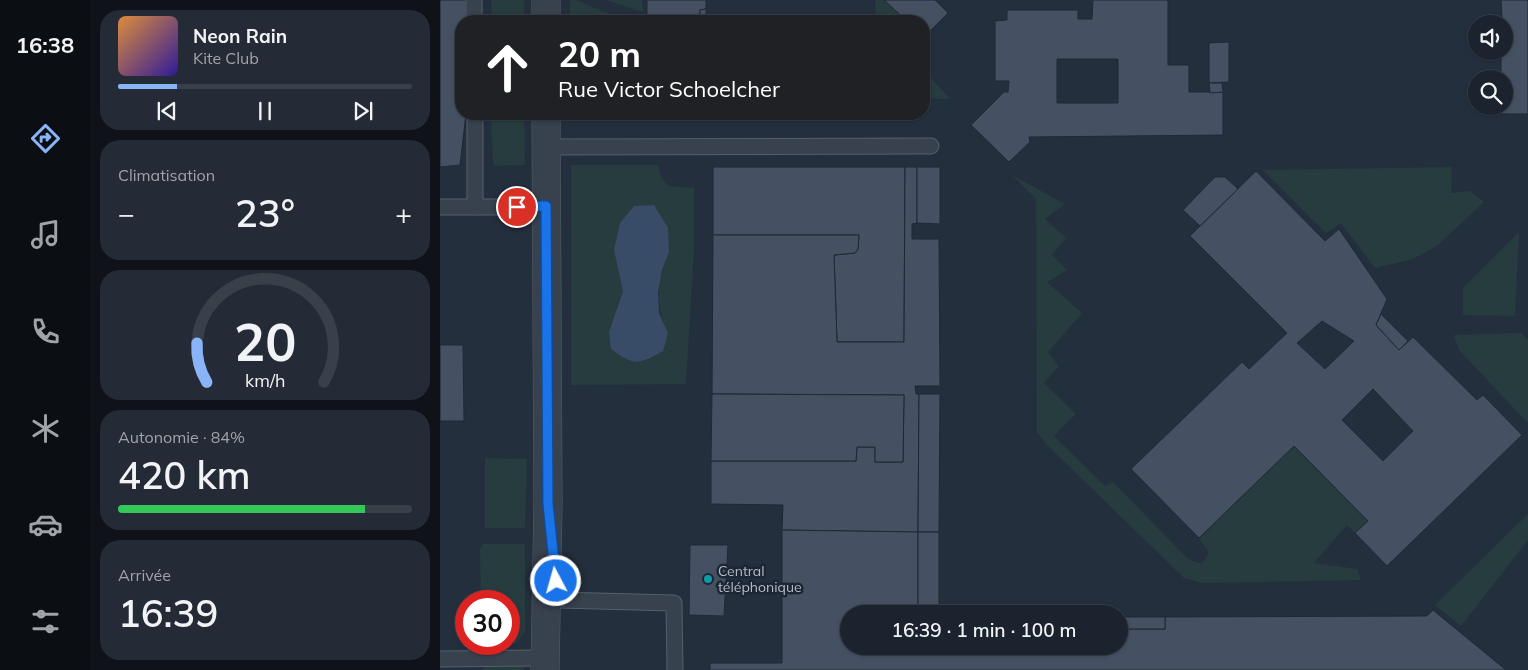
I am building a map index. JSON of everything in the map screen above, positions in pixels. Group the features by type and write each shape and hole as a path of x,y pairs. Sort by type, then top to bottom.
{"street":[{"path":"546,0 546,15"},
{"path":"546,120 548,504 552,666"},
{"path":"548,504 558,600 552,666"}],"lane":[{"path":"474,0 474,15"},
{"path":"475,120 475,207"},
{"path":"546,147 931,146"},
{"path":"440,207 546,206"},
{"path":"558,600 674,603 675,670"},
{"path":"440,660 552,666"}],"green space":[{"path":"491,0 524,0 524,15 492,15"},
{"path":"570,0 576,0 611,15 570,15"},
{"path":"606,0 642,0 643,12"},
{"path":"875,0 884,0 900,15 876,15"},
{"path":"930,77 950,99 930,98"},
{"path":"491,120 524,120 525,165 497,166 493,164"},
{"path":"571,165 658,165 660,175 668,186 694,188 694,248 686,384 571,385","holes":["669,252 660,283 659,303 668,334 616,309 623,291"]},
{"path":"1452,167 1451,193 1470,191 1484,202 1438,245 1413,259 1375,268 1341,223 1326,233 1263,170"},
{"path":"1012,175 1065,204 1045,219 1066,238 1052,255 1067,270 1047,282 1082,313 1048,352 1059,366 1044,383 1076,414 1054,436 1105,486 1113,482 1188,559 1202,564 1209,553 1199,538 1294,446 1368,521 1355,533 1347,525 1314,563 1357,569 1361,580 1203,583 1184,578 1046,444 1037,432 1036,199"},
{"path":"1519,232 1515,316 1463,315 1463,288"},
{"path":"1521,333 1528,340 1528,423 1459,350 1454,335"},
{"path":"485,458 527,459 525,528 485,528"},
{"path":"1528,514 1528,540 1461,626 1435,605"},
{"path":"483,544 525,544 525,631 520,638 520,590 481,590 480,549"},
{"path":"483,666 524,667 524,670 483,670"}],"water":[{"path":"654,205 668,228 669,252 662,270 658,292 659,313 668,333 663,351 648,359 636,362 625,358 611,349 609,332 623,291 614,250 620,223 634,206"}],"building":[{"path":"440,0 466,0 466,15 455,15 455,120 465,120 460,165 440,167"},
{"path":"647,0 706,0 706,9 700,10 700,15 647,15"},
{"path":"884,0 935,0 948,13 930,31 930,15 900,15"},
{"path":"1093,0 1168,0 1168,65 1189,65 1189,92 1223,92 1223,135 1029,137 1030,142 1009,162 971,125 1004,92 1008,92 1009,81 995,81 995,21 1007,20 1007,10 1078,10 1078,19 1092,19","holes":["1057,59 1118,59 1118,103 1057,103"]},
{"path":"1501,0 1528,0 1528,114 1513,114 1513,70 1501,70 1501,60 1513,60 1513,15 1502,15"},
{"path":"706,9 706,15 700,15 700,10"},
{"path":"1229,42 1229,82 1209,83 1209,43"},
{"path":"1209,83 1222,83 1223,92 1210,93"},
{"path":"713,167 905,167 904,342 837,342 834,255 855,253 858,249 859,235 713,235"},
{"path":"905,167 917,167 917,223 912,224 912,239 939,239 940,386 915,386 916,394 919,394 918,532 782,530 783,505 711,504 711,461 856,461 857,447 875,447 875,462 903,462 904,395 712,394 713,235 859,235 858,249 855,253 834,255 837,342 904,342"},
{"path":"917,167 940,167 940,224 917,223"},
{"path":"1256,171 1325,241 1339,229 1387,299 1376,325 1399,350 1413,337 1477,400 1483,395 1522,435 1387,566 1355,533 1368,521 1294,446 1199,538 1131,469 1242,362 1249,369 1287,333 1190,236","holes":["1322,321 1354,341 1325,369 1297,343","1373,389 1413,431 1383,461 1342,420"]},
{"path":"1215,177 1225,177 1238,189 1200,226 1183,210"},
{"path":"1381,314 1408,341 1399,350 1376,325"},
{"path":"440,345 463,345 464,421 440,421"},
{"path":"712,394 904,395 903,462 875,462 875,447 857,447 856,461 711,461"},
{"path":"919,394 940,394 939,532 918,532"},
{"path":"782,530 918,532 918,605 840,605 840,655 1128,655 1128,629 1165,629 1165,617 1427,616 1433,610 1506,670 710,670 710,663 782,663"},
{"path":"918,532 939,532 939,605 918,605"},
{"name":"Central téléphonique","path":"690,545 728,545 724,616 689,615"},
{"path":"1128,617 1165,617 1165,629 1128,629"}],"place":[{"name":"Central téléphonique","path":"708,579"}],"route":[{"path":"517,207 546,206 548,504 556,581"}]}
